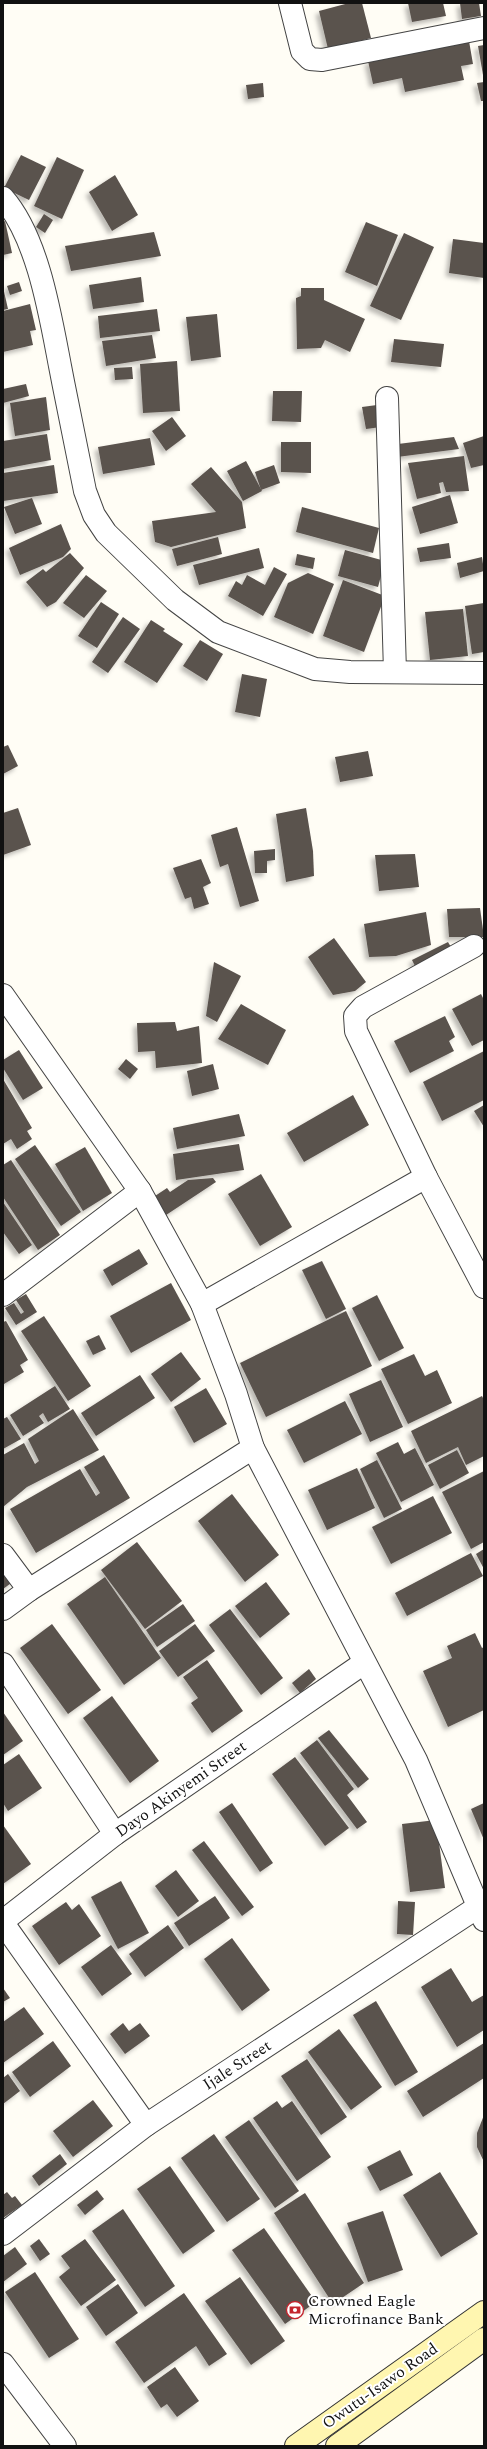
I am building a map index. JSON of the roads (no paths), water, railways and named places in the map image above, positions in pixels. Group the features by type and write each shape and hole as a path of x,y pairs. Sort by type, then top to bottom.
{"street":[{"path":"290,3 302,51 310,59 322,60 484,28"},
{"path":"3,198 14,210 23,228 46,296 85,491 94,515 106,533 175,600 218,632 315,669 484,673"},
{"path":"387,398 395,672"},
{"path":"474,946 363,1007 355,1016 356,1031 426,1177 484,1287"},
{"path":"3,996 10,1020 140,1191 202,1304 236,1394 253,1448 416,1760 481,1913"},
{"path":"202,1304 426,1177"},
{"path":"3,1295 140,1191"},
{"path":"3,1609 29,1590 253,1448"},
{"path":"3,1554 29,1590"},
{"name":"Dayo Akinyemi Street","path":"3,1922 115,1834 364,1663"},
{"path":"3,1664 115,1834"},
{"name":"Ijale Street","path":"3,2234 146,2125 481,1913"},
{"path":"3,1922 146,2125"},
{"name":"Owutu-Isawo Road","path":"296,2446 484,2312"},
{"name":"Owutu-Isawo Road","path":"337,2446 484,2339"},
{"path":"3,2364 65,2446"}],"place":[{"name":"Crowned Eagle Microfinance Bank","path":"295,2310"}]}
